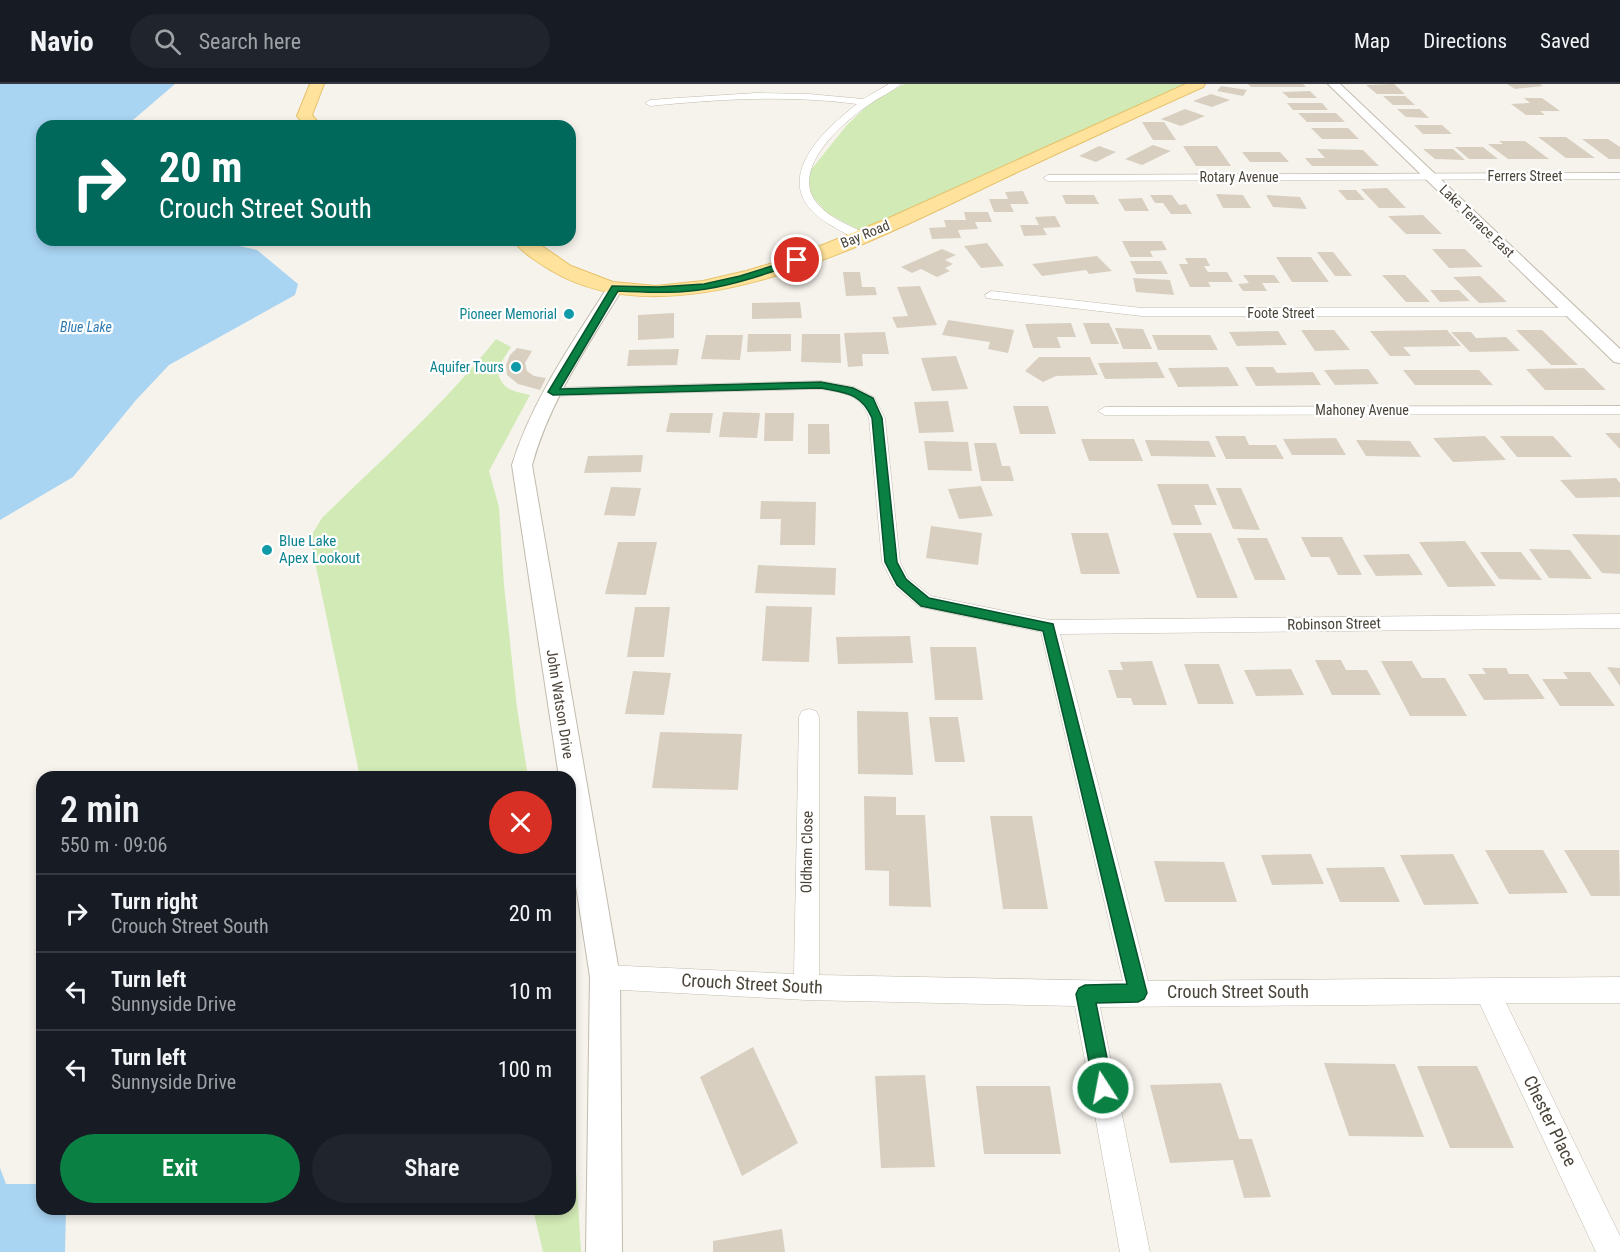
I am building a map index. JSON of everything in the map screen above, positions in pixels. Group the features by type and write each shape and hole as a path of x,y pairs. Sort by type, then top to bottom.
{"main road":[{"path":"308,120 304,116 317,84"},
{"name":"Bay Road","path":"530,246 566,272 615,288 658,290 704,287 775,268 862,237 1198,84"}],"street":[{"path":"862,237 822,214 810,203 805,194 803,171 809,159 839,123 863,102 896,84"},
{"name":"Lake Terrace East","path":"1334,84 1620,358"},
{"path":"650,103 769,94 820,96 863,102"},
{"name":"Ferrers Street","path":"1430,176 1620,176"},
{"name":"Rotary Avenue","path":"1048,178 1430,176"},
{"name":"John Watson Drive","path":"572,771 522,465 527,443 553,392 615,288"},
{"name":"Foote Street","path":"992,295 1142,312 1571,312"},
{"name":"Robinson Street","path":"553,392 821,385 849,390 869,400 877,418 891,562 901,582 926,602 1049,627 1620,621"},
{"name":"Mahoney Avenue","path":"1105,411 1620,410"},
{"path":"1049,627 1138,993"},
{"name":"Oldham Close","path":"806,987 809,717"},
{"name":"John Watson Drive","path":"576,798 605,977 604,1252"},
{"name":"Crouch Street South","path":"605,977 806,987 1085,994 1620,990"},
{"name":"Chester Place","path":"1488,991 1612,1252"},
{"path":"1085,994 1135,1252"}],"green space":[{"path":"904,84 1187,84 861,231 827,213 812,196 809,184 810,171 847,125 870,103"},
{"path":"496,339 511,347 497,369 499,376 508,388 530,395 489,471 499,507 504,585 517,708 527,771 359,771 310,538 322,518 434,409"},
{"path":"576,1169 581,1252 543,1252 534,1215 576,1215"}],"water":[{"name":"Blue Lake","path":"0,84 175,84 133,120 36,120 36,246 239,246 257,250 298,284 295,295 169,365 136,400 73,477 0,520"},
{"path":"0,1168 6,1184 36,1184 36,1215 66,1215 65,1252 0,1252"}],"building":[{"path":"1248,84 1303,84 1306,87 1251,87"},
{"path":"1394,84 1405,94 1377,94 1366,85"},
{"path":"1507,84 1540,84 1543,86 1515,89"},
{"path":"1221,86 1247,90 1243,96 1217,91"},
{"path":"1310,91 1317,98 1289,98 1282,92"},
{"path":"1211,94 1230,100 1212,107 1193,101"},
{"path":"1383,96 1405,96 1415,105 1393,105"},
{"path":"1524,98 1542,98 1560,111 1540,111 1545,115 1526,115 1511,104 1530,103"},
{"path":"1287,103 1322,103 1328,110 1293,110"},
{"path":"1185,109 1205,116 1181,126 1161,119"},
{"path":"1397,109 1420,109 1429,118 1406,117"},
{"path":"1298,113 1336,113 1345,122 1307,122"},
{"path":"1142,122 1164,122 1176,140 1153,140"},
{"path":"1414,125 1442,125 1452,134 1423,134"},
{"path":"1311,128 1348,128 1359,139 1322,139"},
{"path":"1538,137 1566,137 1595,158 1566,158"},
{"path":"1582,139 1608,139 1620,147 1620,159 1609,159"},
{"path":"1499,141 1525,141 1549,159 1508,159 1488,144 1503,144"},
{"path":"1153,145 1171,151 1142,165 1125,159"},
{"path":"1099,146 1116,152 1096,162 1079,156"},
{"path":"1183,146 1217,146 1231,166 1196,166"},
{"path":"1455,147 1483,147 1498,159 1469,159"},
{"path":"1317,149 1363,150 1379,166 1312,166 1305,158 1325,158"},
{"path":"1423,149 1453,149 1465,160 1435,159"},
{"path":"1242,152 1280,152 1289,162 1250,162"},
{"path":"1387,188 1406,208 1379,208 1361,189"},
{"path":"1338,190 1356,190 1365,200 1347,200"},
{"path":"1023,191 1029,204 1010,204 1014,212 994,212 989,199 1008,199 1005,192"},
{"path":"1216,194 1243,195 1251,208 1223,208"},
{"path":"1062,195 1094,195 1099,204 1066,204"},
{"path":"1150,195 1172,195 1179,205 1186,204 1192,214 1171,214 1163,203 1155,203"},
{"path":"1266,195 1300,197 1307,209 1273,207"},
{"path":"1142,198 1149,211 1125,211 1118,199"},
{"path":"964,212 988,212 992,222 975,222 978,229 958,230 961,238 932,239 929,228 946,227 944,220 966,220"},
{"path":"1423,215 1442,234 1406,234 1388,216"},
{"path":"1055,216 1061,227 1043,228 1047,235 1024,236 1020,225 1039,225 1035,217"},
{"path":"1122,241 1162,241 1167,250 1150,251 1153,257 1130,257"},
{"path":"987,243 1004,266 981,268 964,246"},
{"path":"942,249 956,255 945,260 953,264 945,268 950,271 937,277 921,269 912,273 901,267"},
{"path":"1432,249 1465,249 1483,267 1449,268"},
{"path":"1317,252 1333,252 1352,276 1335,276"},
{"path":"1097,256 1112,271 1089,274 1086,270 1042,276 1032,264"},
{"path":"1276,257 1311,257 1329,282 1292,282"},
{"path":"1185,258 1206,258 1210,266 1204,266 1208,272 1227,272 1233,282 1208,282 1211,287 1190,287 1179,264 1188,264"},
{"path":"1130,261 1161,261 1168,274 1136,274"},
{"path":"843,272 860,272 862,287 875,287 877,295 846,296"},
{"path":"1243,275 1274,275 1280,283 1262,283 1267,291 1243,291 1238,284 1249,283"},
{"path":"1382,275 1405,275 1430,302 1406,302"},
{"path":"1480,276 1507,302 1479,303 1453,277"},
{"path":"1133,278 1170,280 1174,295 1136,292"},
{"path":"920,286 937,325 897,328 892,317 908,316 897,287"},
{"path":"1430,290 1459,290 1470,301 1440,302"},
{"path":"800,302 802,318 752,319 752,303"},
{"path":"674,313 674,338 638,340 638,315"},
{"path":"948,320 1014,330 1008,353 988,349 990,342 942,335"},
{"path":"1071,323 1076,337 1057,337 1061,348 1033,348 1025,324"},
{"path":"1083,323 1109,323 1119,344 1091,344"},
{"path":"1115,328 1143,329 1152,349 1123,349"},
{"path":"1301,330 1334,330 1350,350 1315,351"},
{"path":"1447,330 1461,346 1403,347 1411,356 1390,356 1370,331"},
{"path":"1516,330 1542,330 1578,365 1551,365"},
{"path":"1278,331 1287,345 1237,346 1229,332"},
{"path":"885,332 889,354 862,354 863,366 848,367 844,333"},
{"path":"1451,332 1471,332 1476,338 1506,337 1520,351 1470,352"},
{"path":"748,334 791,334 791,351 747,352"},
{"path":"802,334 840,334 841,363 801,362"},
{"path":"706,335 743,335 740,360 701,359"},
{"path":"1152,335 1210,335 1218,350 1158,350"},
{"name":"Aquifer Tours","path":"517,348 532,351 525,363 527,371 534,376 546,378 540,390 518,384 507,375 506,365 510,355"},
{"path":"679,349 677,365 627,366 629,350"},
{"path":"956,356 968,389 932,391 921,358"},
{"path":"1039,357 1090,357 1098,375 1056,376 1043,382 1025,371"},
{"path":"1157,362 1165,378 1105,379 1098,363"},
{"path":"1228,367 1239,386 1178,387 1168,368"},
{"path":"1245,367 1273,367 1277,373 1313,372 1321,385 1256,386"},
{"path":"1584,368 1606,390 1545,390 1526,369"},
{"path":"1368,369 1379,384 1335,385 1324,370"},
{"path":"1403,370 1479,370 1493,385 1415,385"},
{"path":"948,401 954,432 919,433 914,402"},
{"path":"1013,406 1048,406 1056,434 1020,434"},
{"path":"723,412 760,413 757,438 719,437"},
{"path":"670,413 713,413 710,433 666,432"},
{"path":"765,413 794,413 793,441 764,441"},
{"path":"808,424 829,424 830,454 808,454"},
{"path":"1605,433 1620,433 1620,449"},
{"path":"1215,436 1245,436 1249,445 1276,445 1284,459 1226,459"},
{"path":"1485,436 1506,460 1453,462 1433,438"},
{"path":"1500,436 1553,436 1572,457 1517,457"},
{"path":"1336,438 1346,455 1292,455 1283,439"},
{"path":"1081,439 1134,439 1143,461 1089,461"},
{"path":"1145,440 1209,441 1216,457 1151,456"},
{"path":"1356,440 1410,441 1421,457 1366,456"},
{"path":"924,441 968,442 972,471 928,470"},
{"path":"974,443 996,443 1002,466 1010,466 1014,481 981,481"},
{"path":"643,455 641,472 584,473 588,456"},
{"path":"1616,478 1620,483 1620,497 1576,498 1560,480"},
{"path":"1157,484 1208,484 1217,505 1194,505 1202,525 1172,525"},
{"path":"981,486 993,516 959,519 948,489"},
{"path":"611,487 641,488 635,516 604,515"},
{"path":"1216,488 1241,488 1260,530 1233,529"},
{"path":"761,501 816,502 815,545 780,545 781,519 760,519"},
{"path":"931,526 982,533 978,565 926,558"},
{"path":"1071,533 1108,533 1120,574 1081,574"},
{"path":"1173,533 1211,533 1238,598 1197,598"},
{"path":"1572,534 1620,535 1620,574 1602,573"},
{"path":"1301,537 1342,537 1362,575 1338,575 1329,557 1311,557"},
{"path":"1237,538 1267,538 1286,580 1255,580"},
{"path":"1465,541 1496,586 1448,587 1419,542"},
{"path":"618,542 657,542 646,595 605,594"},
{"path":"1529,549 1570,550 1592,579 1549,578"},
{"path":"1480,552 1521,552 1542,580 1499,579"},
{"path":"1409,554 1423,575 1376,576 1363,555"},
{"path":"758,565 836,568 835,595 755,593"},
{"path":"766,606 812,607 809,662 762,661"},
{"path":"635,607 670,607 664,657 627,657"},
{"path":"910,636 913,663 838,664 836,637"},
{"path":"930,647 976,647 983,700 935,700"},
{"path":"1315,660 1341,660 1346,670 1367,670 1381,695 1332,695"},
{"path":"1152,661 1167,705 1133,705 1131,698 1117,698 1108,670 1123,670 1120,662"},
{"path":"1381,661 1412,661 1422,678 1445,678 1467,716 1410,716"},
{"path":"1184,664 1219,664 1234,704 1198,704"},
{"path":"1607,667 1620,668 1620,686"},
{"path":"1482,668 1506,668 1509,674 1528,674 1545,699 1484,700 1468,674 1486,674"},
{"path":"1291,669 1304,695 1256,696 1244,670"},
{"path":"633,671 671,673 664,715 625,714"},
{"path":"1563,672 1590,672 1615,706 1560,706 1542,679 1568,679"},
{"path":"857,711 908,712 913,775 858,774"},
{"path":"929,717 958,717 965,762 935,762"},
{"path":"660,732 742,734 738,790 652,788"},
{"path":"864,796 896,797 896,815 925,815 931,907 889,906 889,871 865,870"},
{"path":"990,816 1032,816 1048,909 1003,909"},
{"path":"1485,850 1543,850 1568,893 1509,894"},
{"path":"1564,850 1619,850 1620,896 1591,896"},
{"path":"1311,854 1324,884 1272,885 1261,855"},
{"path":"1453,854 1479,904 1424,905 1400,855"},
{"path":"1154,861 1224,862 1237,902 1165,902"},
{"path":"1384,867 1400,902 1340,902 1326,868"},
{"path":"753,1047 798,1143 742,1176 700,1077"},
{"path":"1324,1063 1395,1064 1424,1137 1349,1136"},
{"path":"1417,1066 1477,1066 1514,1148 1450,1148"},
{"path":"925,1075 935,1167 881,1168 875,1076"},
{"path":"1221,1083 1239,1139 1252,1139 1271,1197 1244,1198 1233,1160 1170,1163 1150,1085"},
{"path":"976,1086 1050,1086 1061,1154 984,1154"},
{"path":"782,1229 785,1252 713,1252 713,1241"}],"place":[{"name":"Pioneer Memorial","path":"569,314"},
{"name":"Aquifer Tours","path":"516,367"},
{"name":"Blue Lake Apex Lookout","path":"267,550"}],"route":[{"path":"797,260 742,279 704,287 658,290 615,288 553,392 821,385 849,390 869,400 877,418 891,562 901,582 926,602 1049,627 1138,993 1085,994 1103,1088"}]}
